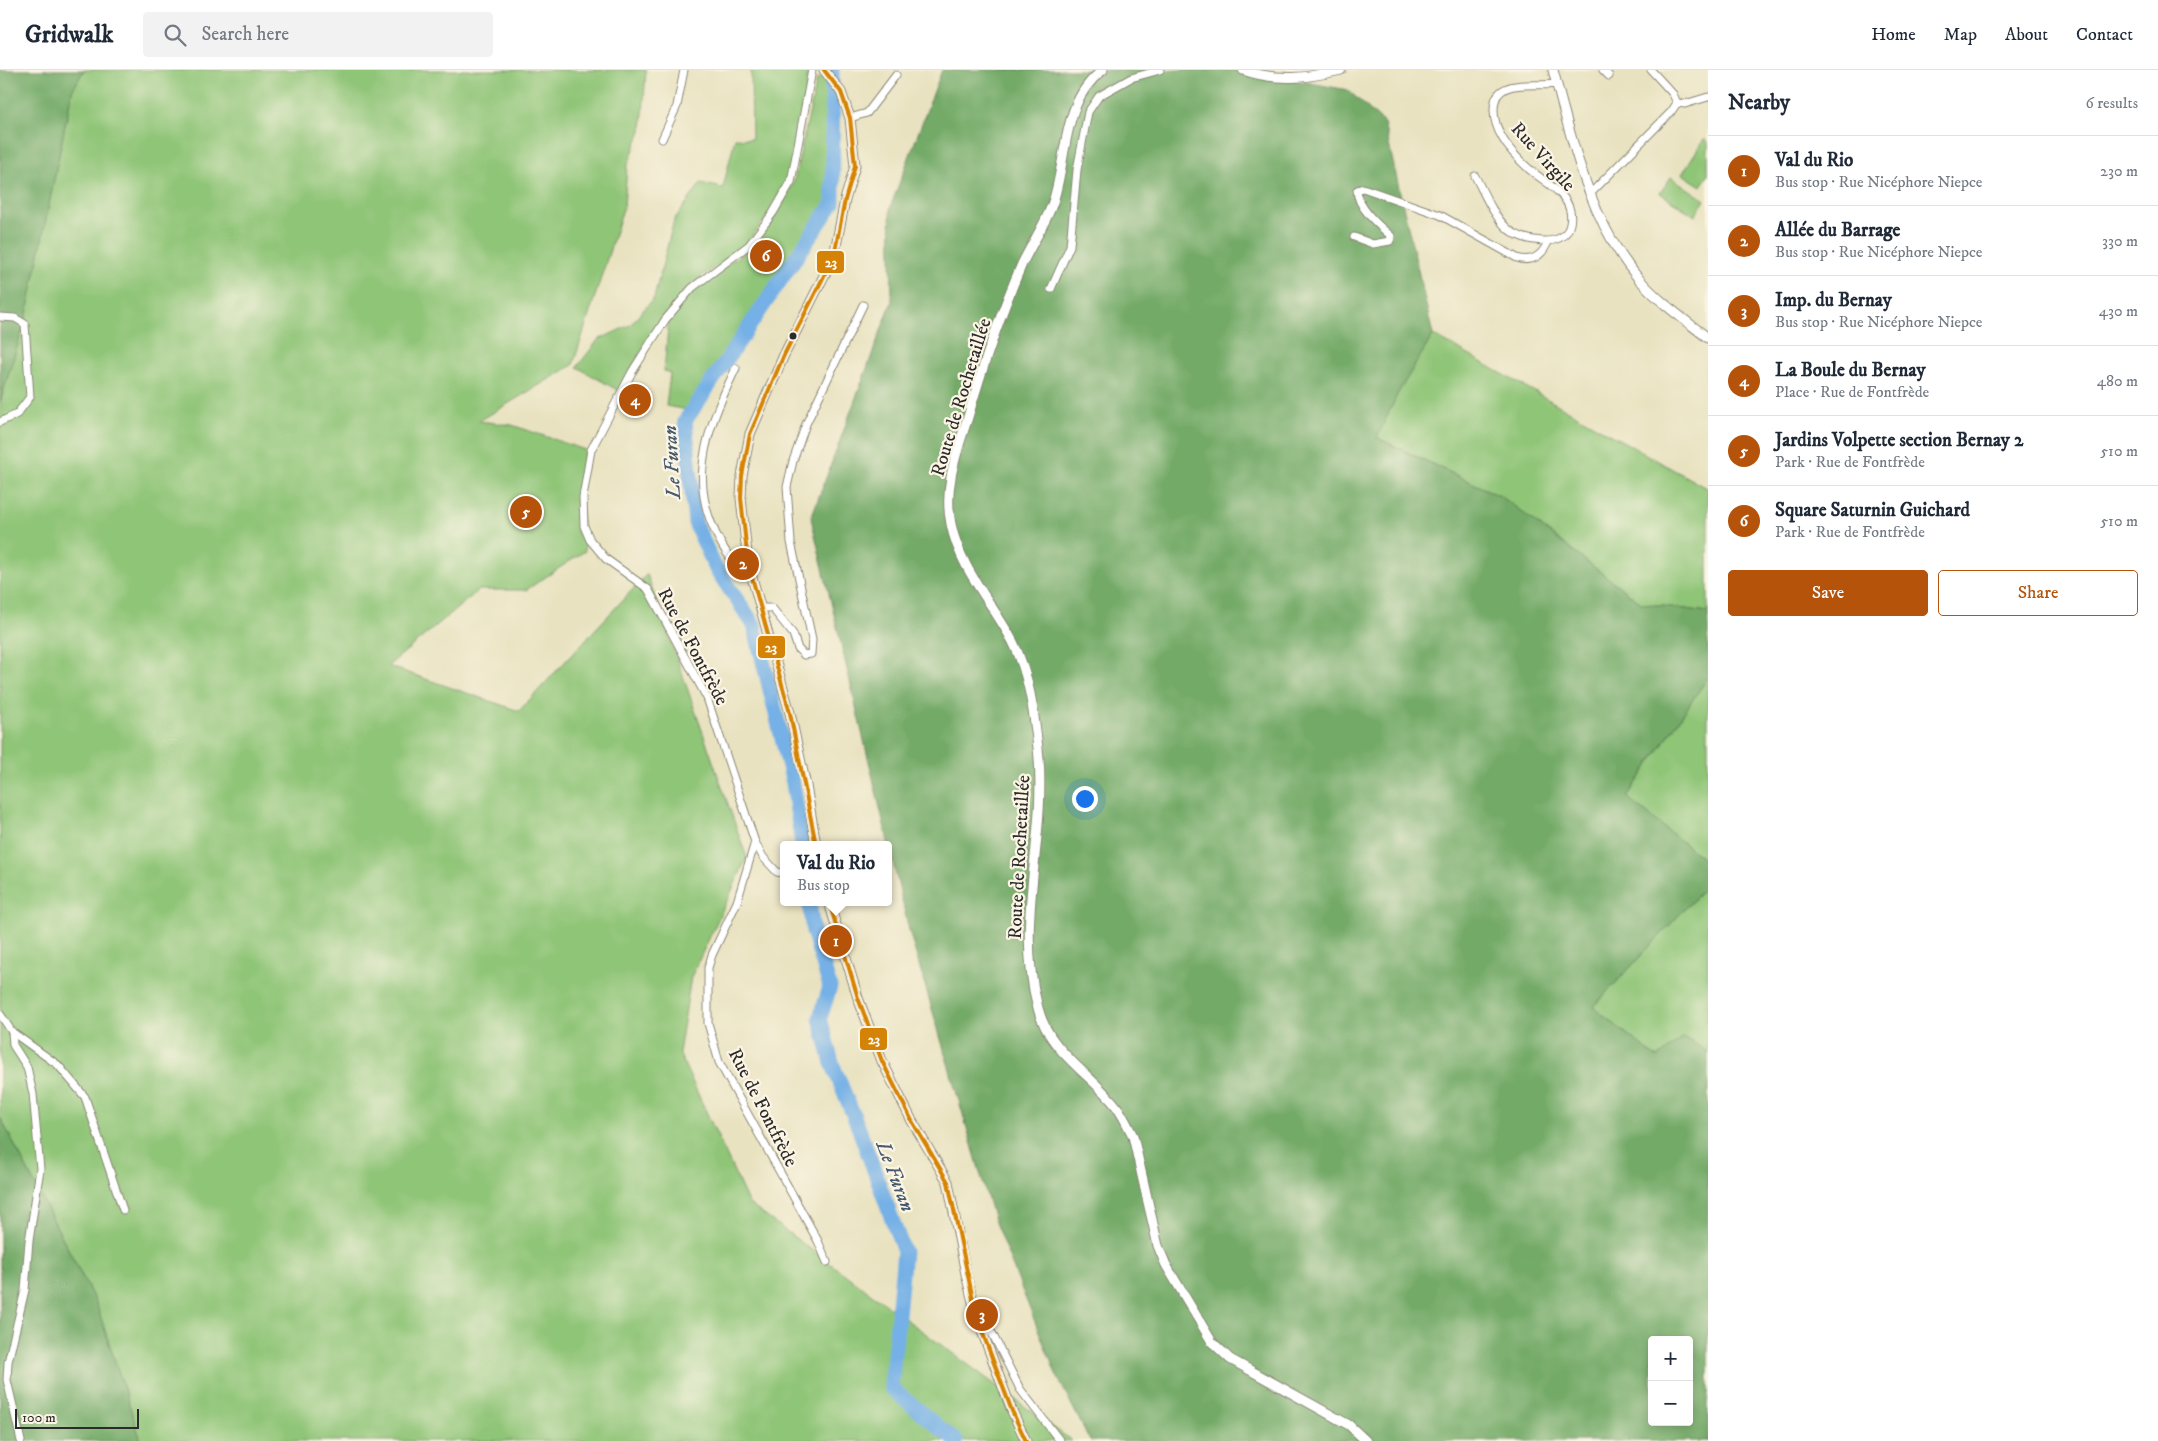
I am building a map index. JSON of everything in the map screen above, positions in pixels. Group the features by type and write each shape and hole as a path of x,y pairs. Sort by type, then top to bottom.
{"street":[{"path":"662,140 677,106 684,70"},
{"name":"Rue de Fontfrède","path":"812,70 791,182 773,213 749,245 692,288 665,320 632,372 591,450 582,497 584,526 590,540 606,559 648,590 706,698 755,842 737,902 712,955 708,968 708,1023 719,1062 818,1241 827,1262"},
{"path":"815,841 806,786 790,713 752,576 743,531 741,506 744,458 750,434 784,355 834,256 845,200 855,166 850,118 835,82 824,70"},
{"name":"Route de Rochetaillée","path":"1103,70 1081,93 1073,110 1053,203 1022,264 986,355 954,462 949,492 950,523 958,550 971,575 1013,642 1022,664 1033,713 1041,792 1029,906 1028,953 1038,1009 1049,1035 1068,1060 1096,1084 1126,1120 1133,1136 1158,1246 1166,1265 1212,1342 1230,1359 1349,1426 1366,1441"},
{"path":"1051,289 1070,246 1077,170 1088,112 1099,96 1131,78 1160,70"},
{"path":"1243,70 1282,79 1310,77 1341,70"},
{"name":"Rue Virgile","path":"1553,70 1573,142 1591,193 1613,241 1640,280 1666,305 1708,338"},
{"path":"1603,70 1609,76"},
{"path":"1651,70 1673,94 1677,103"},
{"path":"850,118 867,112 896,75"},
{"name":"Rue Virgile","path":"1548,242 1563,237 1569,230 1571,220 1567,206 1560,192 1530,170 1500,135 1496,126 1495,102 1499,94 1518,85 1557,84"},
{"path":"1677,103 1685,104 1708,97"},
{"path":"1591,193 1677,103"},
{"path":"1354,237 1373,244 1390,241 1391,236 1378,225 1357,197 1357,190 1363,188 1440,215 1517,258 1526,261 1536,258 1545,250 1548,242 1518,235 1507,229 1475,176"},
{"path":"762,608 772,608 793,634 798,649 804,655 811,654 812,639 791,542 787,487 793,461 806,424 862,305"},
{"path":"0,317 15,318 25,324 30,397 17,414 0,422"},
{"path":"736,368 721,399 706,441 701,485 711,527 726,554 741,574 752,576"},
{"path":"755,842 763,857 777,872 780,872"},
{"path":"829,906 858,998 882,1061 912,1121 948,1182 966,1274 980,1329 1012,1411 1026,1441"},
{"path":"0,1014 12,1032 58,1065 85,1097 123,1210"},
{"path":"12,1032 14,1045 27,1067 33,1094 40,1169 29,1241 25,1290 8,1362 7,1380 10,1399 21,1441"},
{"path":"980,1329 992,1333 1020,1389 1060,1441"}],"green space":[{"path":"0,70 84,70 72,91 26,318 0,402"},
{"path":"84,70 646,70 642,128 627,167 624,206 573,365 479,421 512,425 585,450 580,501 585,551 526,590 479,590 388,666 519,711 647,574 747,858 691,977 679,1053 749,1204 1072,1441 141,1441 96,1303 0,1117 0,402 26,318 72,91"},
{"path":"751,70 808,70 798,139 784,186 768,214 750,239 688,288 663,317 619,391 577,367 598,340 630,325 654,298 674,220 701,183 723,188 735,138 752,139"},
{"path":"942,70 1241,70 1348,90 1384,123 1433,335 1398,393 1377,438 1502,497 1641,603 1708,612 1708,677 1627,797 1708,863 1708,884 1593,1007 1657,1058 1684,1037 1708,1052 1708,1441 1090,1441 1056,1374 994,1220 910,934 892,858 892,841 888,841 811,518 892,301 890,208"},
{"path":"823,77 826,81 830,174 828,205 726,348 711,379 688,410 666,406 670,373 664,371 669,318 688,295 755,243 781,208 794,181 817,79"},
{"path":"1704,139 1708,142 1708,175 1701,186 1682,174"},
{"path":"1671,177 1705,200 1695,216 1660,193"},
{"path":"1433,335 1708,489 1708,612 1641,603 1502,497 1376,437 1398,393"},
{"path":"1708,677 1708,863 1627,797"},
{"path":"1708,884 1708,1052 1684,1037 1657,1058 1593,1007"},
{"path":"0,1117 96,1303 141,1441 0,1441"}],"waterway":[{"name":"Le Furan","path":"801,841 793,783 754,625 716,569 695,523 685,421 833,203 832,70"},
{"name":"Le Furan","path":"810,906 813,931 830,987 820,1018 832,1063 859,1129 904,1252 891,1388 956,1441"}],"transit line":[{"name":"23","path":"815,841 790,713 748,563 741,498 742,476 750,434 784,355 834,256 845,200 855,166 850,118 841,92 824,70"},
{"name":"23","path":"830,906 858,998 882,1061 912,1121 948,1182 977,1318 1012,1411 1026,1441"}],"place":[{"name":"Square Saturnin Guichard","path":"766,256"},
{"name":"La Boule du Bernay","path":"635,400"},
{"name":"Jardins Volpette section Bernay 2","path":"526,512"},
{"name":"Allée du Barrage","path":"743,564"},
{"name":"Val du Rio","path":"836,941"},
{"name":"Imp. du Bernay","path":"982,1315"}]}
